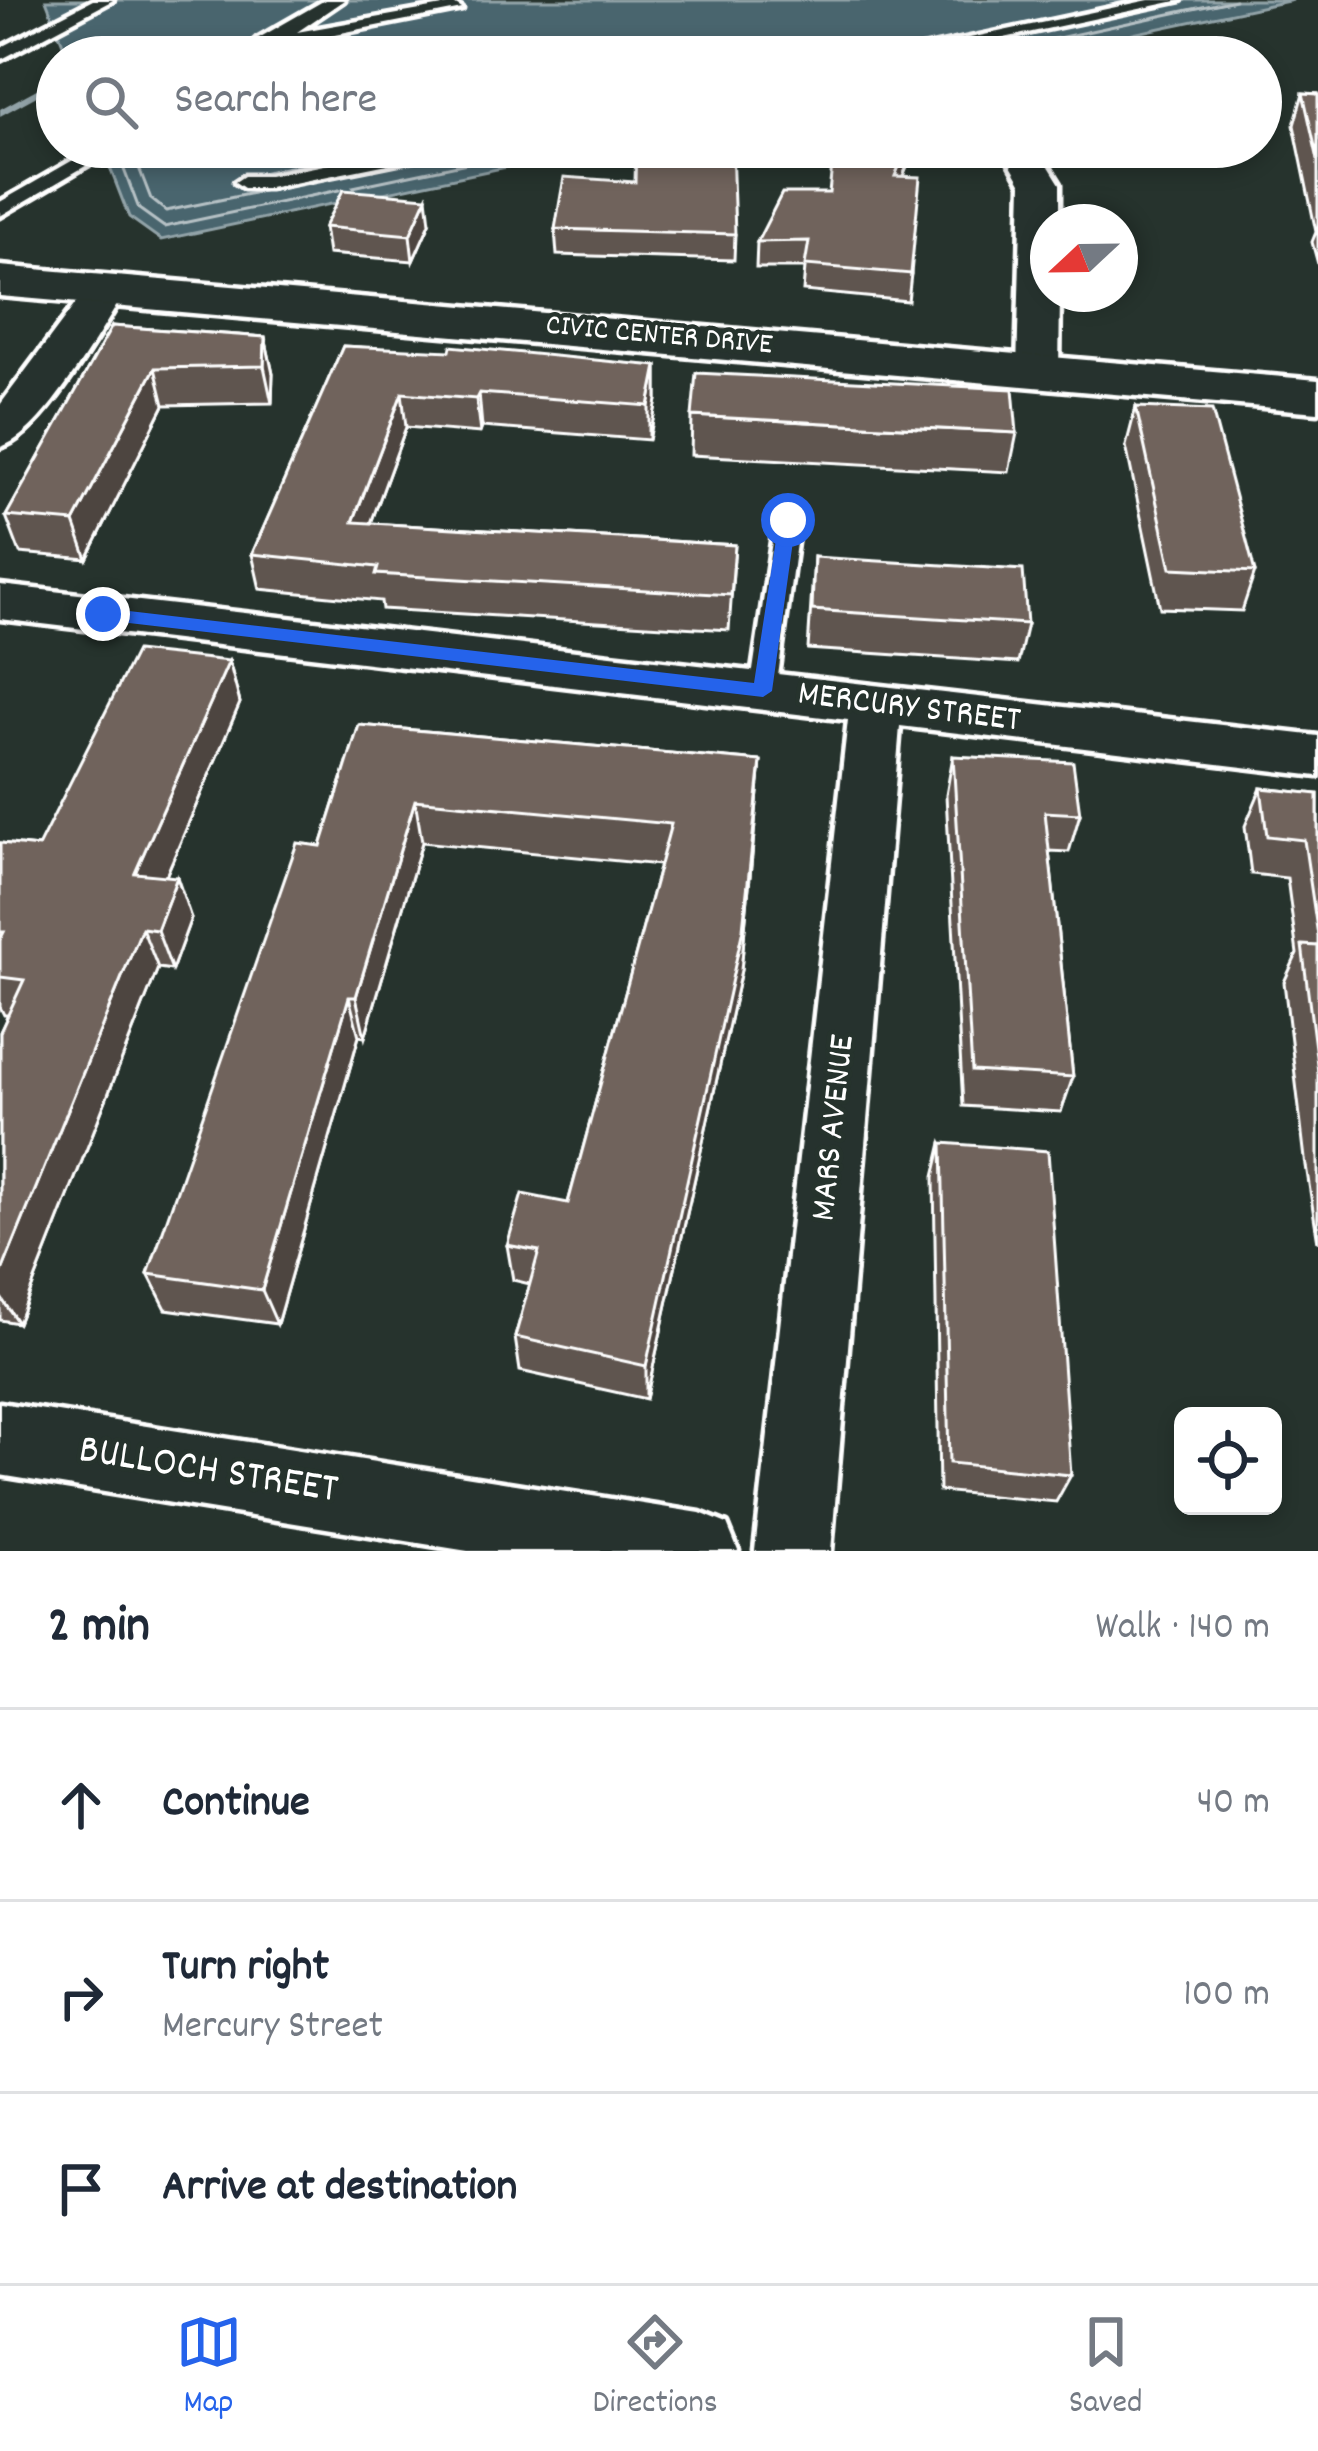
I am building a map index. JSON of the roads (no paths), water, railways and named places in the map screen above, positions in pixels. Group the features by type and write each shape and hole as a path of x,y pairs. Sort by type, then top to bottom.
{"street":[{"path":"1031,168 1041,184 1038,371"},
{"name":"CIVIC CENTER DRIVE","path":"0,280 1318,396"},
{"path":"0,433 44,382 108,288"},
{"name":"MERCURY STREET","path":"0,602 1318,756"},
{"name":"MARS AVENUE","path":"793,1551 876,704"},
{"name":"BULLOCH STREET","path":"0,1439 700,1551"}],"lane":[{"path":"36,36 105,0"},
{"path":"275,36 336,0"},
{"path":"995,36 1174,0"},
{"path":"302,36 454,9"},
{"path":"0,55 36,36"},
{"path":"0,194 45,168"},
{"path":"0,210 73,168"},
{"path":"244,182 269,182 338,168"},
{"path":"763,691 788,520"}],"water":[{"path":"46,0 1293,0 1123,36 60,36"},
{"path":"110,168 502,168 161,240 129,217"}],"waterway":[{"path":"0,113 36,93"}]}
